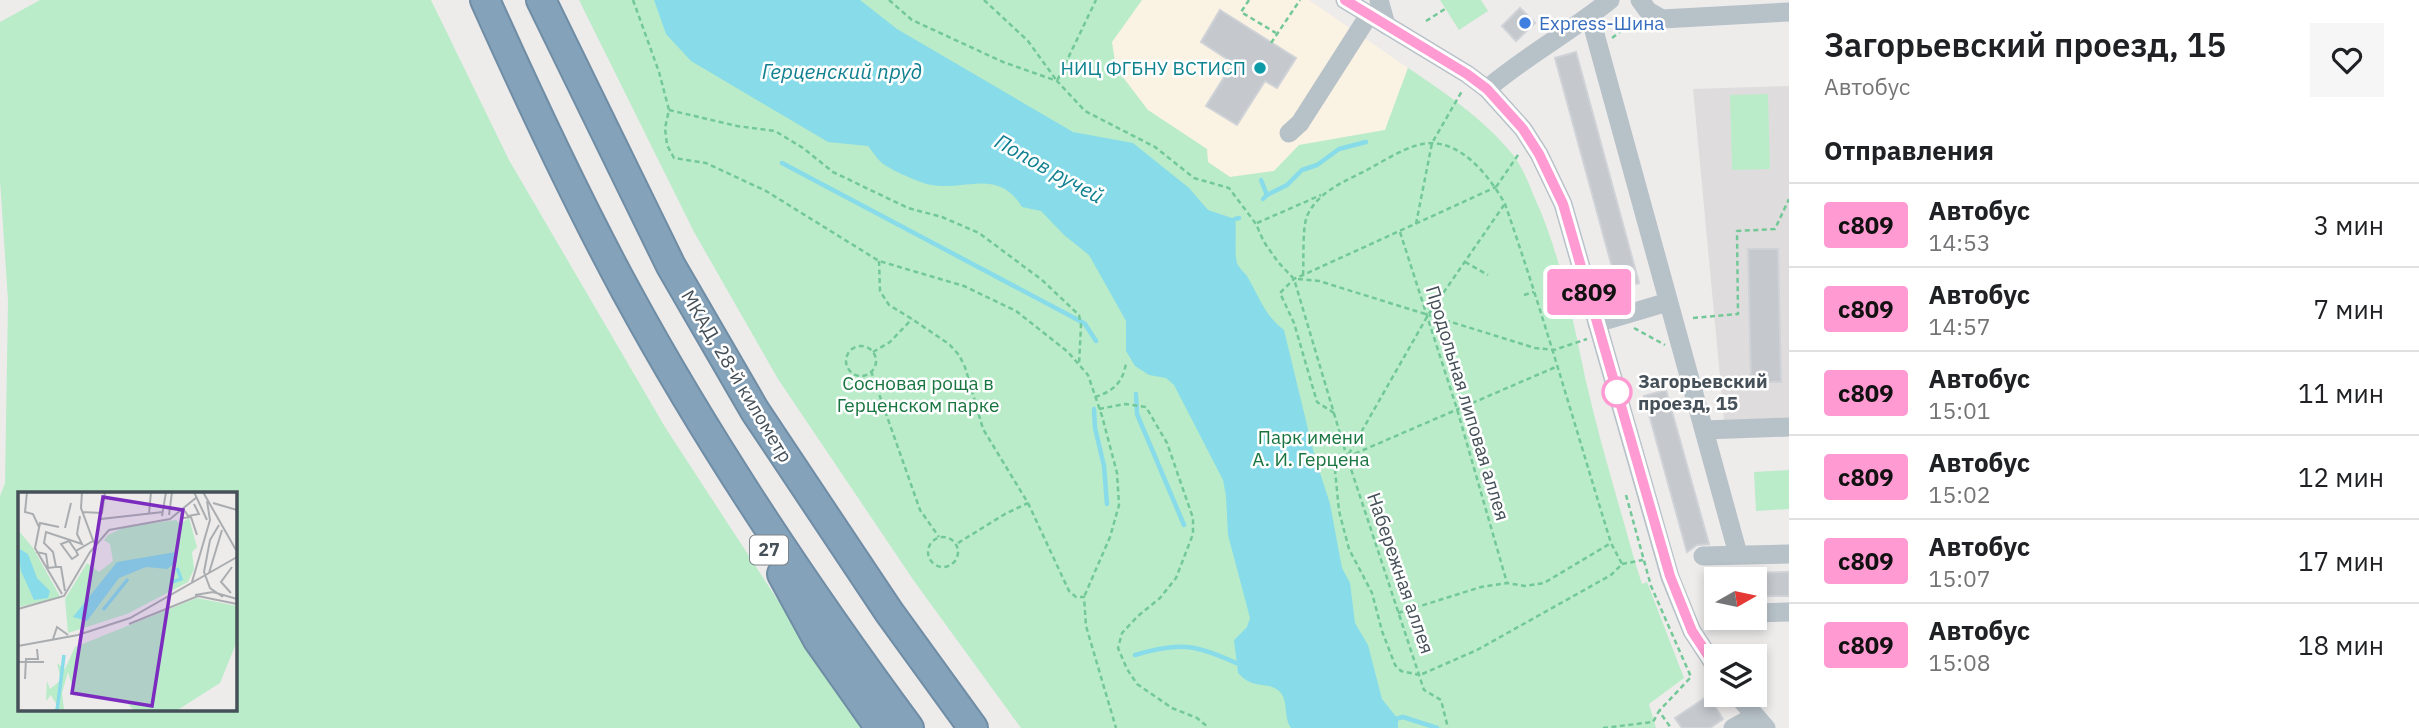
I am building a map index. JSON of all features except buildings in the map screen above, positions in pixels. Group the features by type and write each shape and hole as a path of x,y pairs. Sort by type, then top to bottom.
{"highway":[{"path":"485,0 588,216 711,439 909,728"},
{"name":"МКАД, 28-й километр","path":"541,0 671,266 755,411 890,612 972,728"},
{"name":"27","path":"668,365 818,640 880,728"}],"street":[{"path":"1345,0 1378,13 1487,89 1523,129 1552,177 1601,326 1670,576 1692,631 1704,649"},
{"path":"1487,89 1610,0"},
{"path":"1644,6 1662,19 1789,12"},
{"path":"1289,133 1300,123 1356,32 1378,13"},
{"path":"1590,16 1738,554"},
{"path":"1601,326 1668,302"},
{"path":"1704,430 1789,427"},
{"path":"1703,556 1789,554"},
{"path":"1768,613 1789,612"},
{"path":"1733,728 1760,722 1747,707"}],"path":[{"path":"633,0 659,72 669,110 664,128 667,145 674,158 706,163 766,191 879,261 964,286 1016,311 1068,352 1087,375 1117,473 1119,505 1110,537 1084,597 1086,626 1116,728"},
{"path":"889,0 912,20 1003,62 1057,81"},
{"path":"984,0 1028,41 1057,81 1085,111 1155,147 1194,178 1229,188 1256,224 1278,262 1294,279 1320,281 1535,348 1554,350 1579,343 1601,326 1683,356"},
{"path":"1057,81 1096,0"},
{"path":"1249,0 1241,12 1276,33"},
{"path":"1271,43 1300,0"},
{"path":"1599,48 1644,6"},
{"path":"1426,21 1445,9"},
{"path":"1416,225 1432,143 1462,91"},
{"path":"669,110 737,126 775,131 803,148 833,172 908,208 942,217 979,233 1042,280 1079,316 1079,365"},
{"path":"1256,224 1321,195 1409,149 1432,143 1447,146 1468,157 1496,187 1505,204 1554,350 1563,390 1611,543 1622,565"},
{"path":"1335,414 1317,402 1294,323 1280,293 1294,279 1496,187 1521,149"},
{"path":"1303,275 1306,218 1321,195"},
{"path":"1693,318 1738,314 1737,231 1775,229 1789,200"},
{"path":"1505,204 1428,315 1347,457 1335,470 1339,511 1349,549 1372,593 1395,665 1401,671 1420,675 1477,650 1611,575 1622,565 1644,560"},
{"name":"Продольная липовая аллея","path":"1400,232 1457,409 1507,583"},
{"path":"879,261 880,291 889,305 948,344 959,355 983,429 1028,503 1069,591 1076,597 1084,597"},
{"path":"1465,262 1488,275"},
{"name":"Набережная аллея","path":"1294,279 1347,457 1420,675"},
{"path":"1524,295 1535,292"},
{"path":"873,352 890,342 912,319"},
{"path":"856,346 868,348 873,352 876,365 872,371 863,376 847,367 847,355 856,346"},
{"path":"1095,397 1112,391 1117,386 1125,372 1126,363"},
{"path":"1347,457 1558,366"},
{"path":"872,371 920,510 939,537"},
{"path":"1099,409 1125,404 1146,407 1167,443 1193,518 1193,534 1175,578 1160,598 1122,633 1118,648 1137,684 1172,708 1197,718 1209,728"},
{"path":"957,544 1028,503"},
{"path":"939,537 949,537 957,544 958,556 955,562 944,567 937,566 929,557 928,551 929,545 939,537"},
{"path":"1398,612 1480,587 1507,583 1525,586 1544,583 1611,543"},
{"path":"1420,675 1424,690 1441,700 1448,728"},
{"path":"1603,728 1654,722 1659,711 1691,677"},
{"path":"1659,711 1671,728"}],"shaded area":[{"path":"1142,0 1309,0 1408,68 1385,130 1299,145 1274,171 1230,177 1086,77"},
{"path":"1789,86 1789,418 1724,420 1693,89"}],"green space":[{"path":"40,0 431,0 509,160 665,427 861,728 0,728 0,496 5,483 8,301 0,180 0,22"},
{"name":"Парк имени А. И. Герцена","path":"579,0 1142,0 1112,42 1116,68 1148,110 1207,149 1208,162 1230,177 1274,171 1299,145 1385,130 1408,68 1423,78 1478,119 1514,156 1527,179 1551,238 1596,423 1635,562 1642,584 1647,582 1684,678 1649,704 1656,728 1021,728 914,581 778,379 694,232"},
{"path":"1440,0 1481,0 1488,11 1459,30"},
{"path":"1768,94 1770,169 1732,170 1730,95"},
{"path":"1789,470 1789,509 1756,511 1754,472"}],"water":[{"name":"Герценский пруд","path":"654,0 860,0 897,29 1073,132 1133,143 1189,188 1208,210 1235,219 1237,263 1267,312 1284,330 1314,454 1330,504 1342,568 1350,583 1355,623 1368,645 1382,699 1398,719 1398,728 1291,728 1284,699 1279,691 1250,682 1238,673 1234,640 1247,627 1250,618 1228,535 1223,480 1174,385 1166,378 1149,375 1135,366 1126,351 1126,321 1089,255 1064,235 1041,211 1022,207 1002,187 990,184 927,184 886,166 868,146 828,142 691,61 666,34"}],"waterway":[{"path":"1267,195 1287,185 1302,170 1317,165 1339,149 1366,142"},
{"path":"782,163 1080,321 1096,341"},
{"path":"1261,180 1267,195 1263,199"},
{"path":"1235,219 1239,218"},
{"path":"1136,394 1137,414 1184,525"},
{"path":"1094,409 1095,428 1104,466 1107,504"},
{"path":"1135,655 1164,648 1187,647 1236,663"},
{"path":"1395,719 1403,717 1437,728"}],"bus line":[{"name":"с809","path":"1345,0 1487,89 1523,129 1552,177 1588,287 1676,595 1692,631 1704,649"}],"place":[{"name":"Express-Шина","path":"1525,23"},
{"name":"НИЦ ФГБНУ ВСТИСП","path":"1260,68"},
{"name":"Загорьевский проезд, 15","path":"1617,392"}],"water label":[{"name":"Попов ручей","path":"1049,169"}],"park label":[{"name":"Сосновая роща в Герценском парке","path":"918,394"}]}
